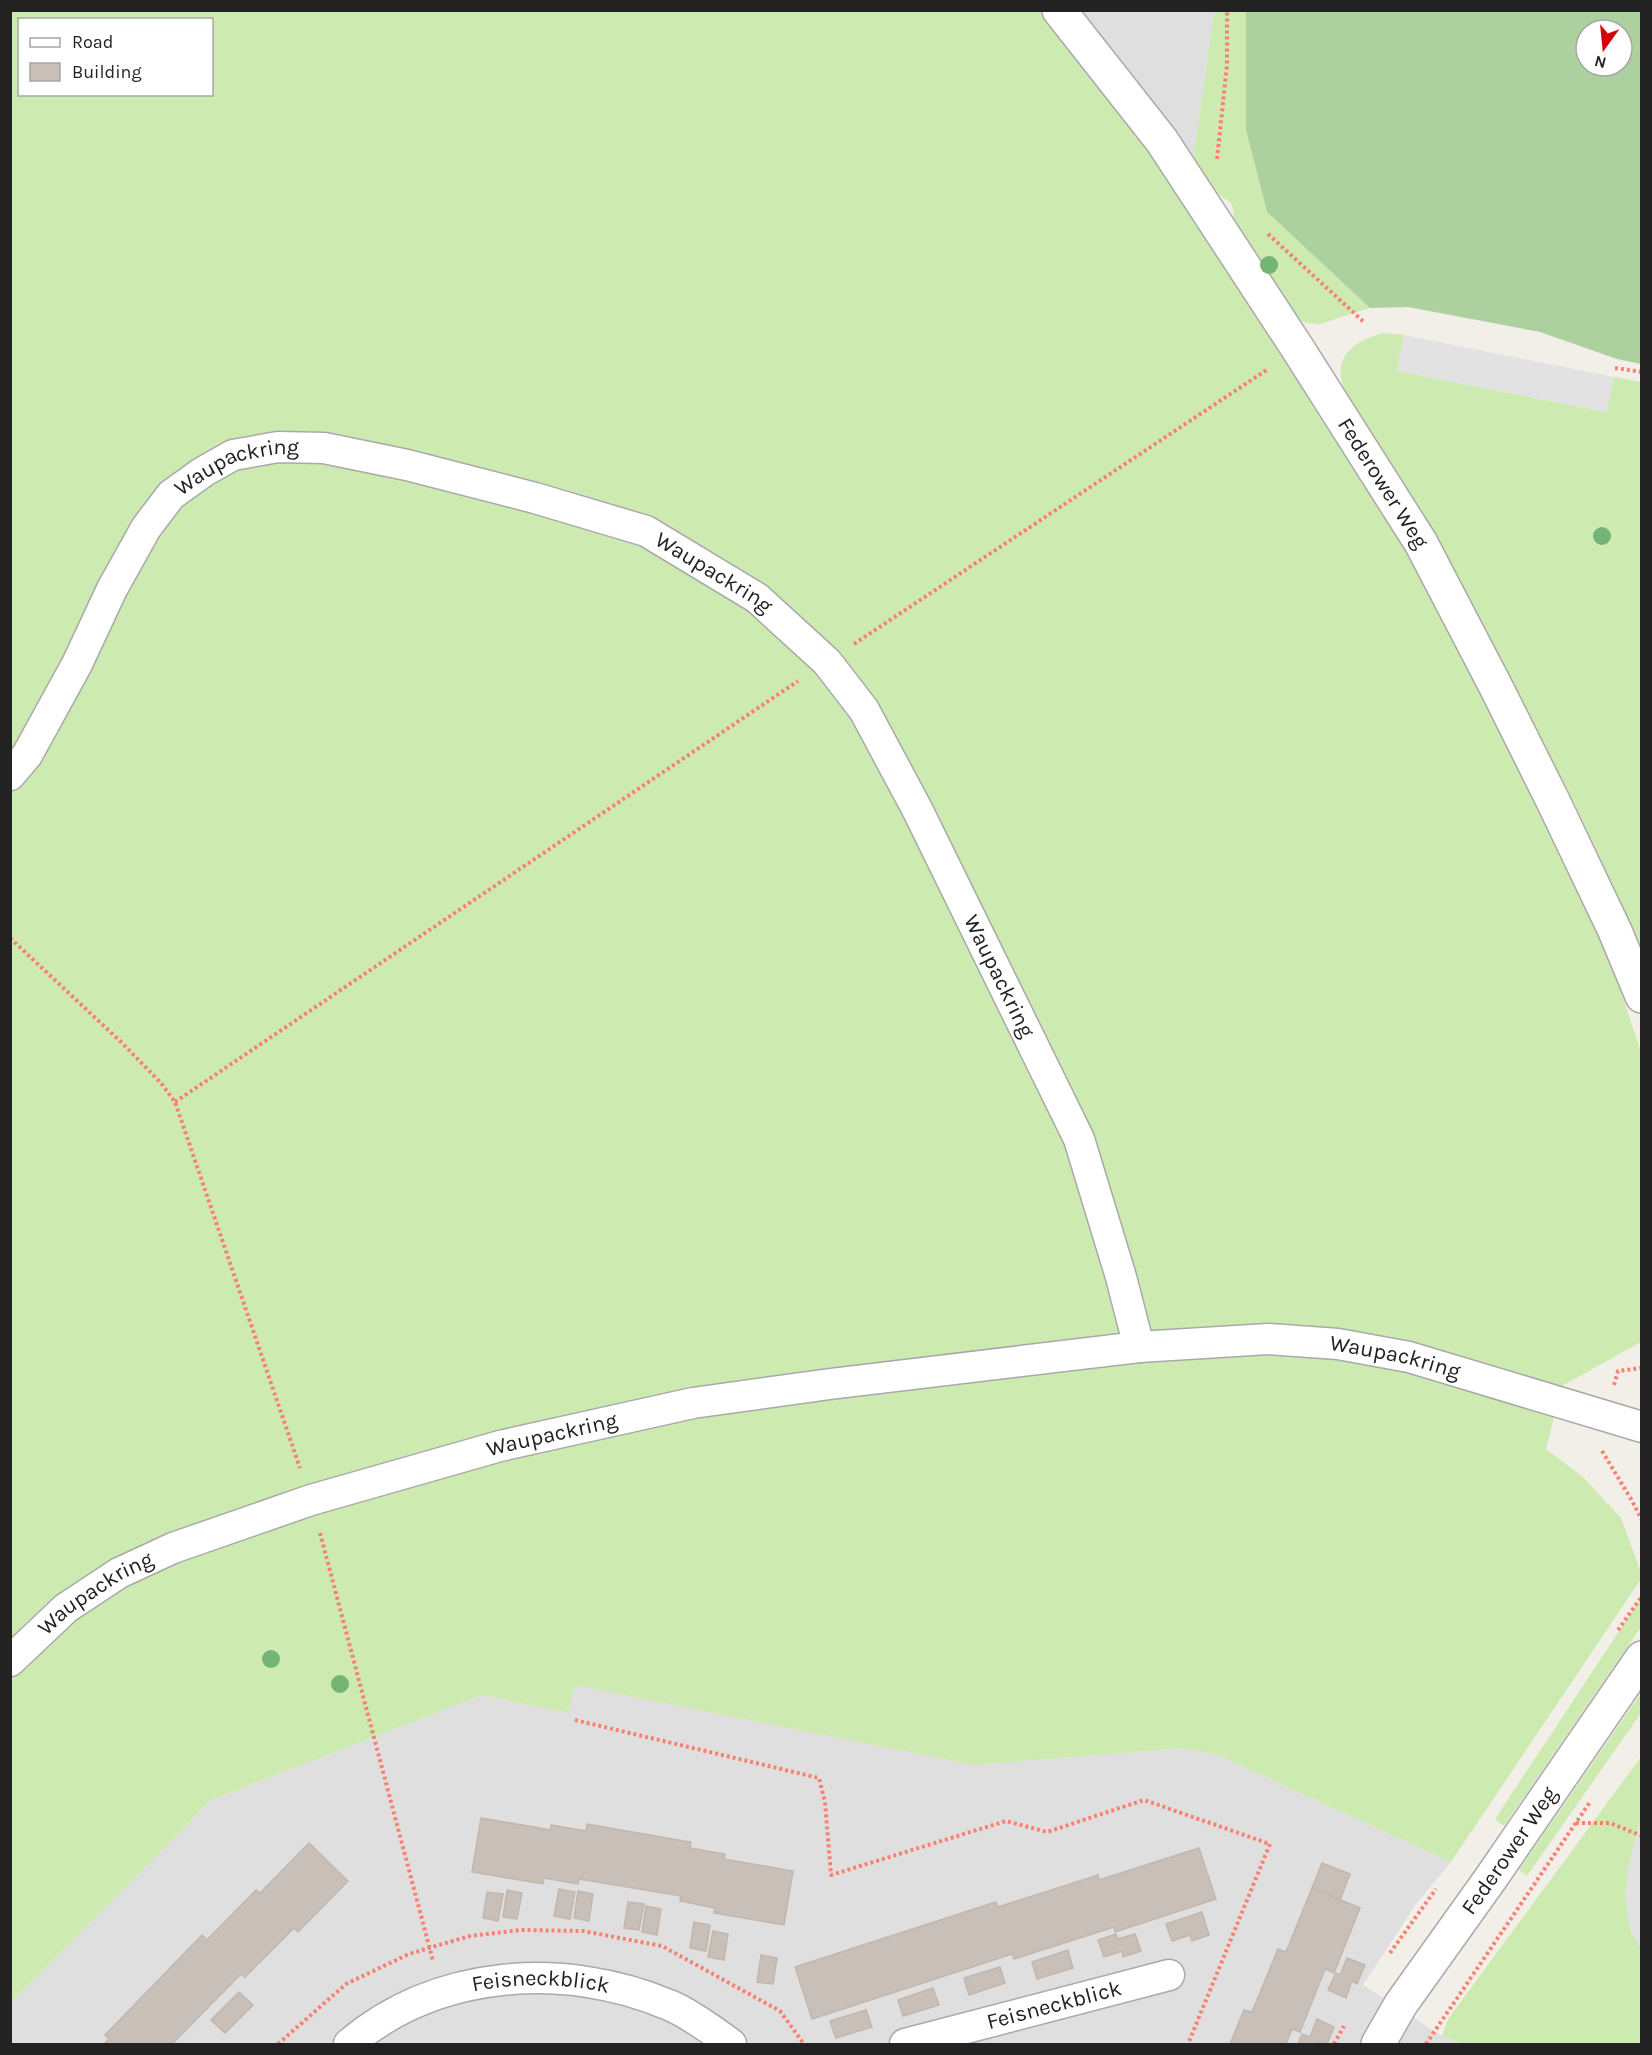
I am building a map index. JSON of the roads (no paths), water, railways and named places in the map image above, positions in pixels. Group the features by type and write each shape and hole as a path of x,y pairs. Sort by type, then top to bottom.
{"street":[{"name":"Federower Weg","path":"1059,10 1162,141 1421,543 1548,791 1615,931 1641,996"},
{"name":"Waupackring","path":"10,775 27,755 77,664 112,589 146,528 171,495 203,472 233,455 278,447 324,448 407,465 535,498 646,531 757,598 827,662 864,710 917,808 1079,1139 1121,1277 1139,1347"},
{"name":"Waupackring","path":"10,1661 66,1608 119,1573 173,1548 311,1500 500,1446 693,1403 1139,1347 1268,1339 1338,1344 1408,1358 1641,1427"},
{"name":"Federower Weg","path":"1378,2044 1401,2004 1491,1878 1641,1658"},
{"name":"Feisneckblick","path":"904,2044 1169,1975"},
{"name":"Feisneckblick","path":"349,2044 396,2012 443,1993 492,1980 551,1977 613,1986 671,2006 731,2044"}]}
